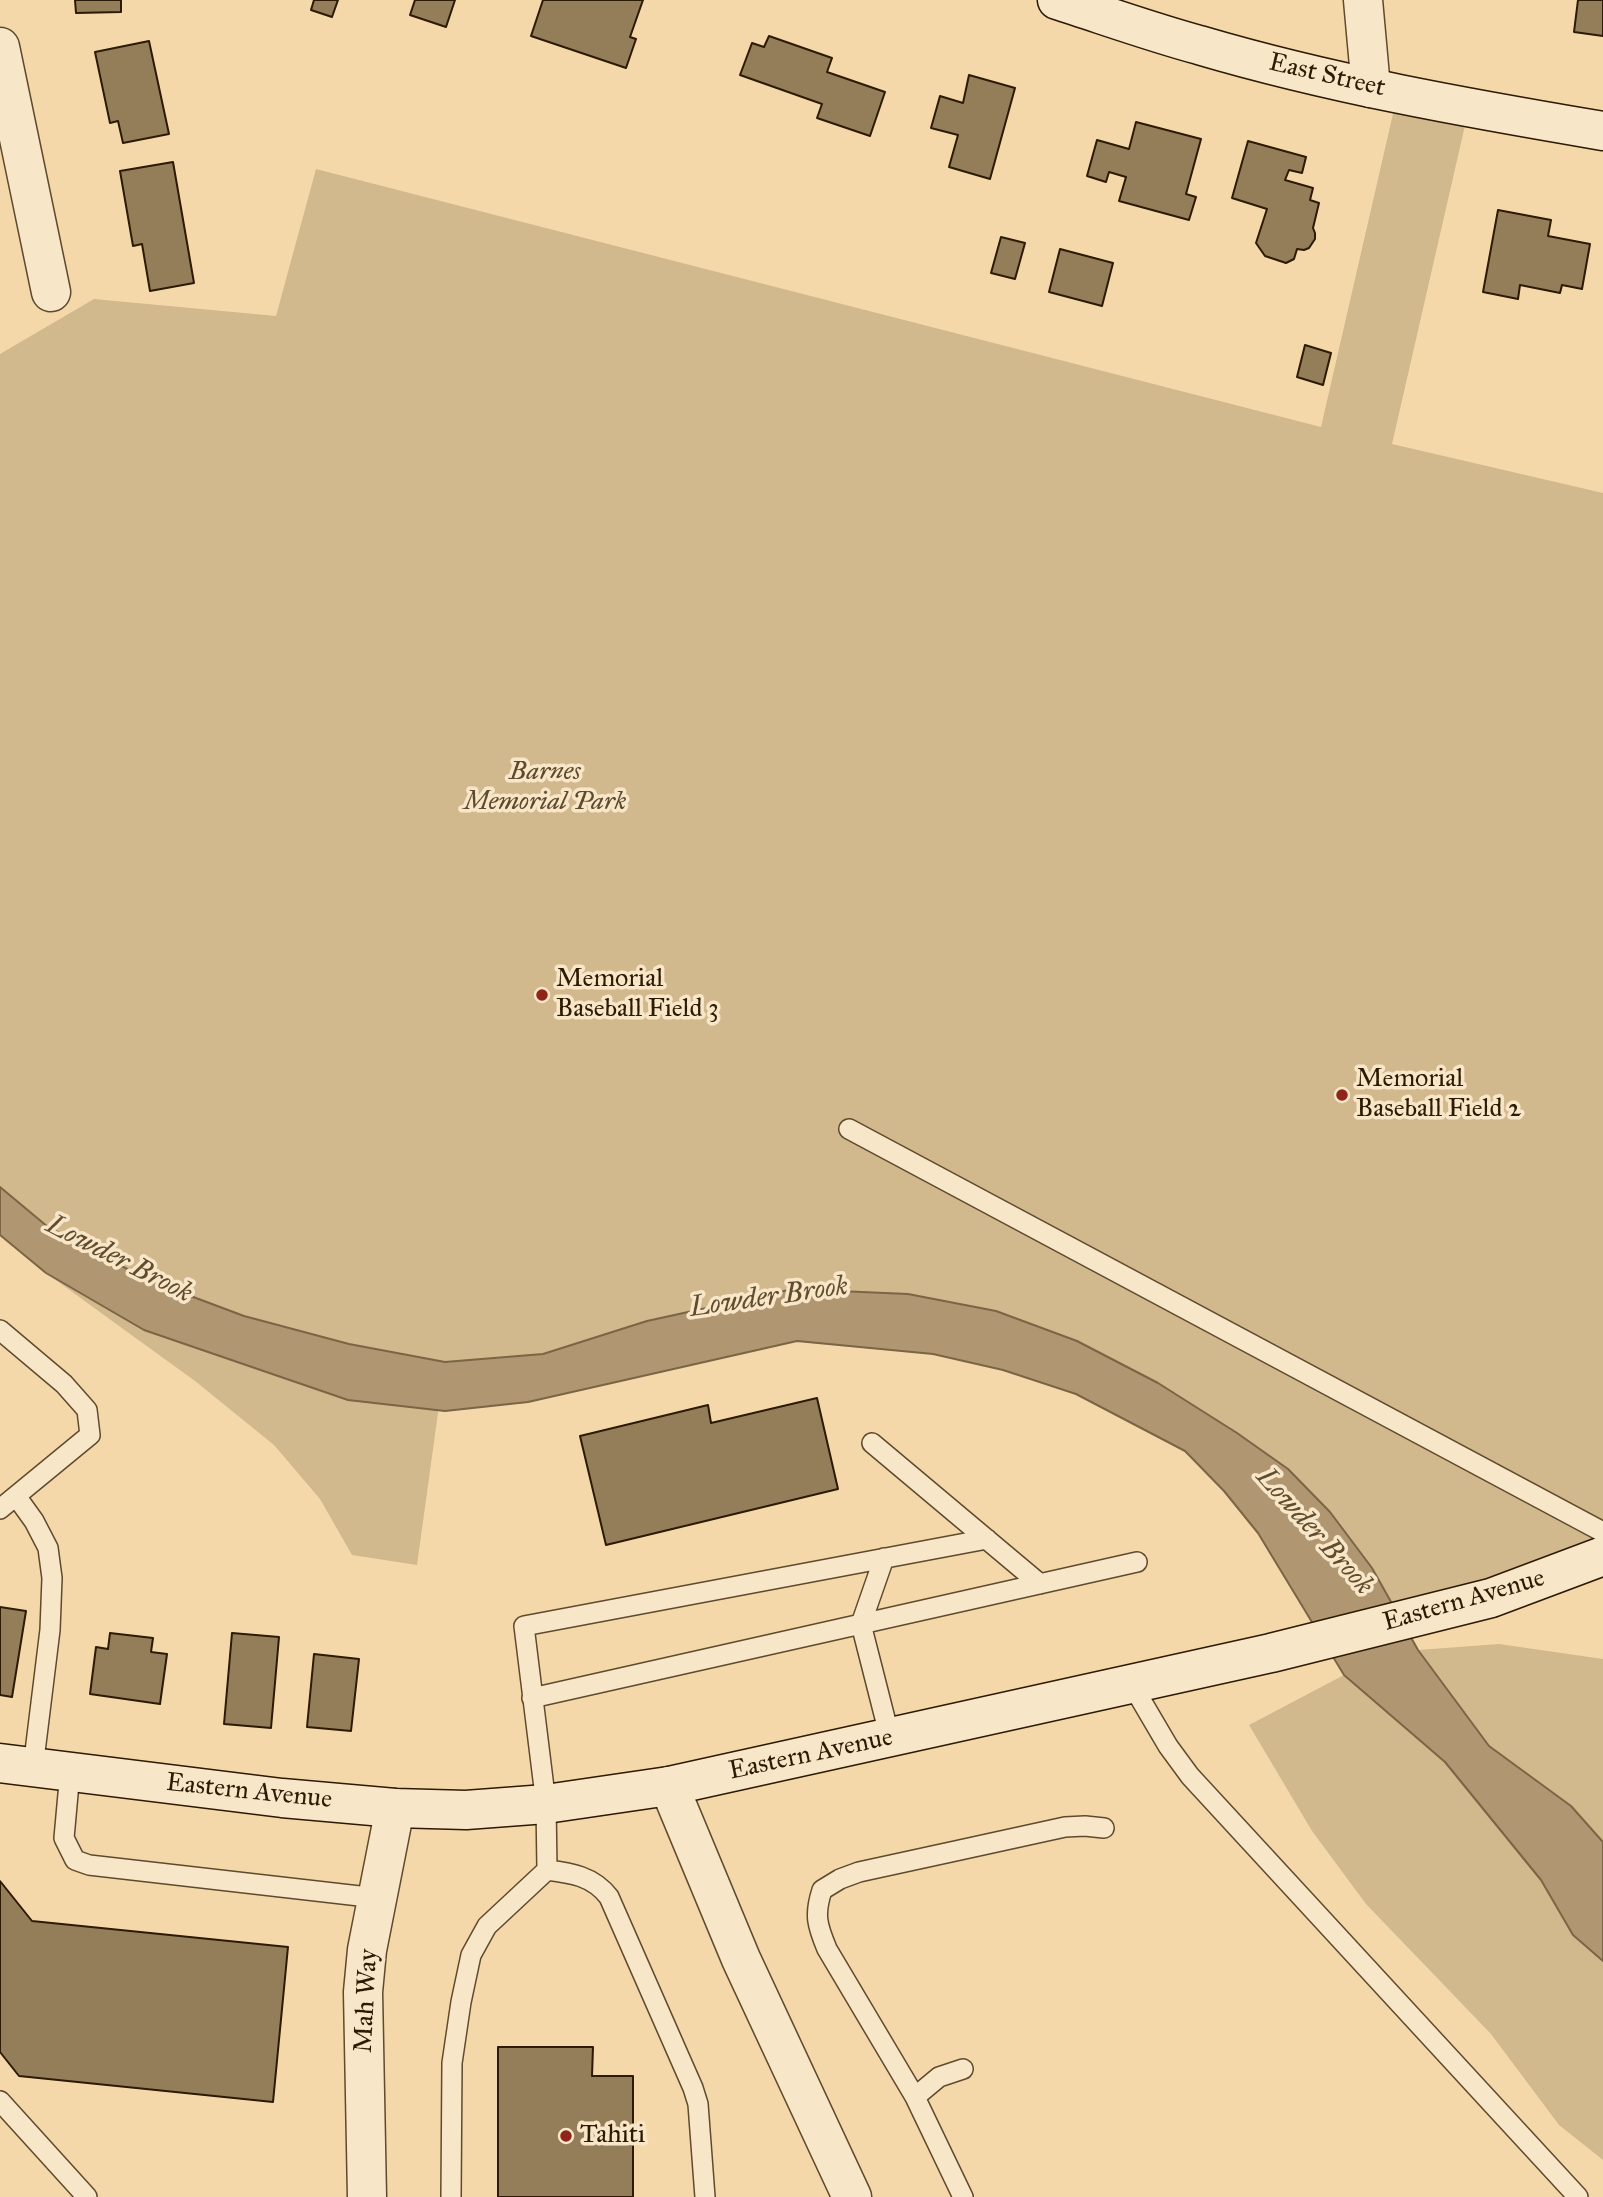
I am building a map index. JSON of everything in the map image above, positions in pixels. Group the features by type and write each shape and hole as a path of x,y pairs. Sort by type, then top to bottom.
{"main road":[{"name":"East Street","path":"1057,0 1199,46 1371,88 1603,131"},
{"path":"1363,0 1371,88"},
{"path":"0,47 51,292"},
{"name":"Eastern Avenue","path":"34,1767 282,1798 395,1808 466,1810 546,1804 669,1786 1271,1653 1491,1598 1603,1556"},
{"path":"669,1786 741,1959 852,2197"},
{"name":"Mah Way","path":"367,2197 363,1992 367,1950 395,1808"}],"lane":[{"path":"849,1129 1603,1532"},
{"path":"0,1330 64,1384 87,1410 90,1435 0,1509"},
{"path":"872,1443 1040,1584"},
{"path":"16,1496 34,1521 48,1548 52,1578 50,1630 34,1767 75,1860 89,1865 377,1898"},
{"path":"451,2197 452,2063 471,1955 487,1926 547,1870 546,1804 524,1626 987,1539"},
{"path":"884,1558 861,1624 890,1738"},
{"path":"532,1698 1138,1562"},
{"path":"1131,1683 1168,1746 1190,1776 1578,2197"},
{"path":"963,2197 915,2097 827,1949 819,1929 816,1908 822,1890 839,1879 859,1872 1065,1827 1104,1828"},
{"path":"547,1870 584,1878 602,1888 609,1897 693,2088 698,2104 705,2197"},
{"path":"915,2097 939,2077 963,2069"},
{"path":"0,2101 87,2197"}],"green space":[{"name":"Barnes Memorial Park","path":"1398,92 1469,108 1392,444 1603,493 1603,1556 1401,1621 1372,1568 1330,1512 1288,1469 1158,1383 908,1294 793,1289 647,1321 543,1354 445,1362 417,1565 352,1555 320,1499 274,1445 195,1381 46,1273 0,1235 0,354 94,299 276,316 316,169 1321,427"},
{"path":"1499,1644 1603,1659 1603,1842 1571,1806 1489,1747 1418,1650"},
{"path":"1344,1675 1445,1762 1541,1880 1573,1935 1603,1961 1603,2160 1559,2125 1491,2034 1366,1904 1312,1831 1249,1725"}],"water":[{"name":"Lowder Brook","path":"0,1187 48,1227 148,1280 244,1316 349,1344 445,1362 543,1354 647,1321 793,1289 908,1294 996,1311 1077,1341 1158,1383 1237,1433 1288,1469 1330,1512 1372,1568 1418,1650 1489,1746 1571,1806 1603,1842 1603,1961 1573,1935 1541,1880 1445,1762 1344,1675 1258,1533 1224,1491 1185,1451 1076,1394 1003,1370 933,1354 797,1341 528,1402 445,1411 348,1400 144,1330 46,1273 0,1235"}],"building":[{"path":"75,0 121,0 121,12 76,13"},
{"path":"314,0 338,0 332,17 311,10"},
{"path":"415,0 455,0 446,27 410,15"},
{"path":"543,0 643,0 630,37 636,39 626,68 531,36"},
{"path":"1578,0 1603,0 1603,36 1574,32"},
{"path":"769,36 832,58 827,72 885,92 870,136 817,118 822,104 740,75 752,43 764,47"},
{"path":"149,41 169,134 123,143 118,121 110,123 95,52"},
{"path":"969,75 1015,88 990,179 949,167 958,135 931,128 940,96 963,103"},
{"path":"1136,122 1201,139 1186,194 1196,197 1189,220 1119,201 1126,177 1109,172 1106,182 1087,176 1097,140 1129,149"},
{"path":"1248,141 1306,157 1302,173 1289,170 1285,180 1313,188 1310,200 1319,203 1313,228 1315,239 1309,248 1297,249 1294,259 1286,263 1265,256 1256,243 1267,209 1232,198"},
{"path":"173,162 194,283 150,291 142,244 133,246 120,171"},
{"path":"1498,210 1551,220 1548,236 1590,244 1582,289 1562,285 1560,293 1520,285 1518,299 1483,292"},
{"path":"1001,237 1025,243 1015,279 991,273"},
{"path":"1060,249 1113,263 1102,306 1049,292"},
{"path":"1305,345 1331,353 1323,385 1297,377"},
{"path":"817,1398 838,1489 606,1545 580,1436 708,1405 711,1423"},
{"path":"0,1607 26,1611 12,1697 0,1695"},
{"path":"110,1633 153,1638 151,1652 167,1654 160,1704 90,1694 96,1647 108,1649"},
{"path":"232,1633 279,1637 271,1728 224,1724"},
{"path":"314,1654 359,1659 351,1731 307,1727"},
{"path":"0,1881 32,1921 288,1947 273,2102 19,2076 0,2052"},
{"name":"Tahiti","path":"498,2047 593,2047 592,2076 633,2076 633,2197 498,2197"}],"place":[{"name":"Memorial Baseball Field 3","path":"542,995"},
{"name":"Memorial Baseball Field 2","path":"1342,1095"},
{"name":"Tahiti","path":"566,2136"}]}
